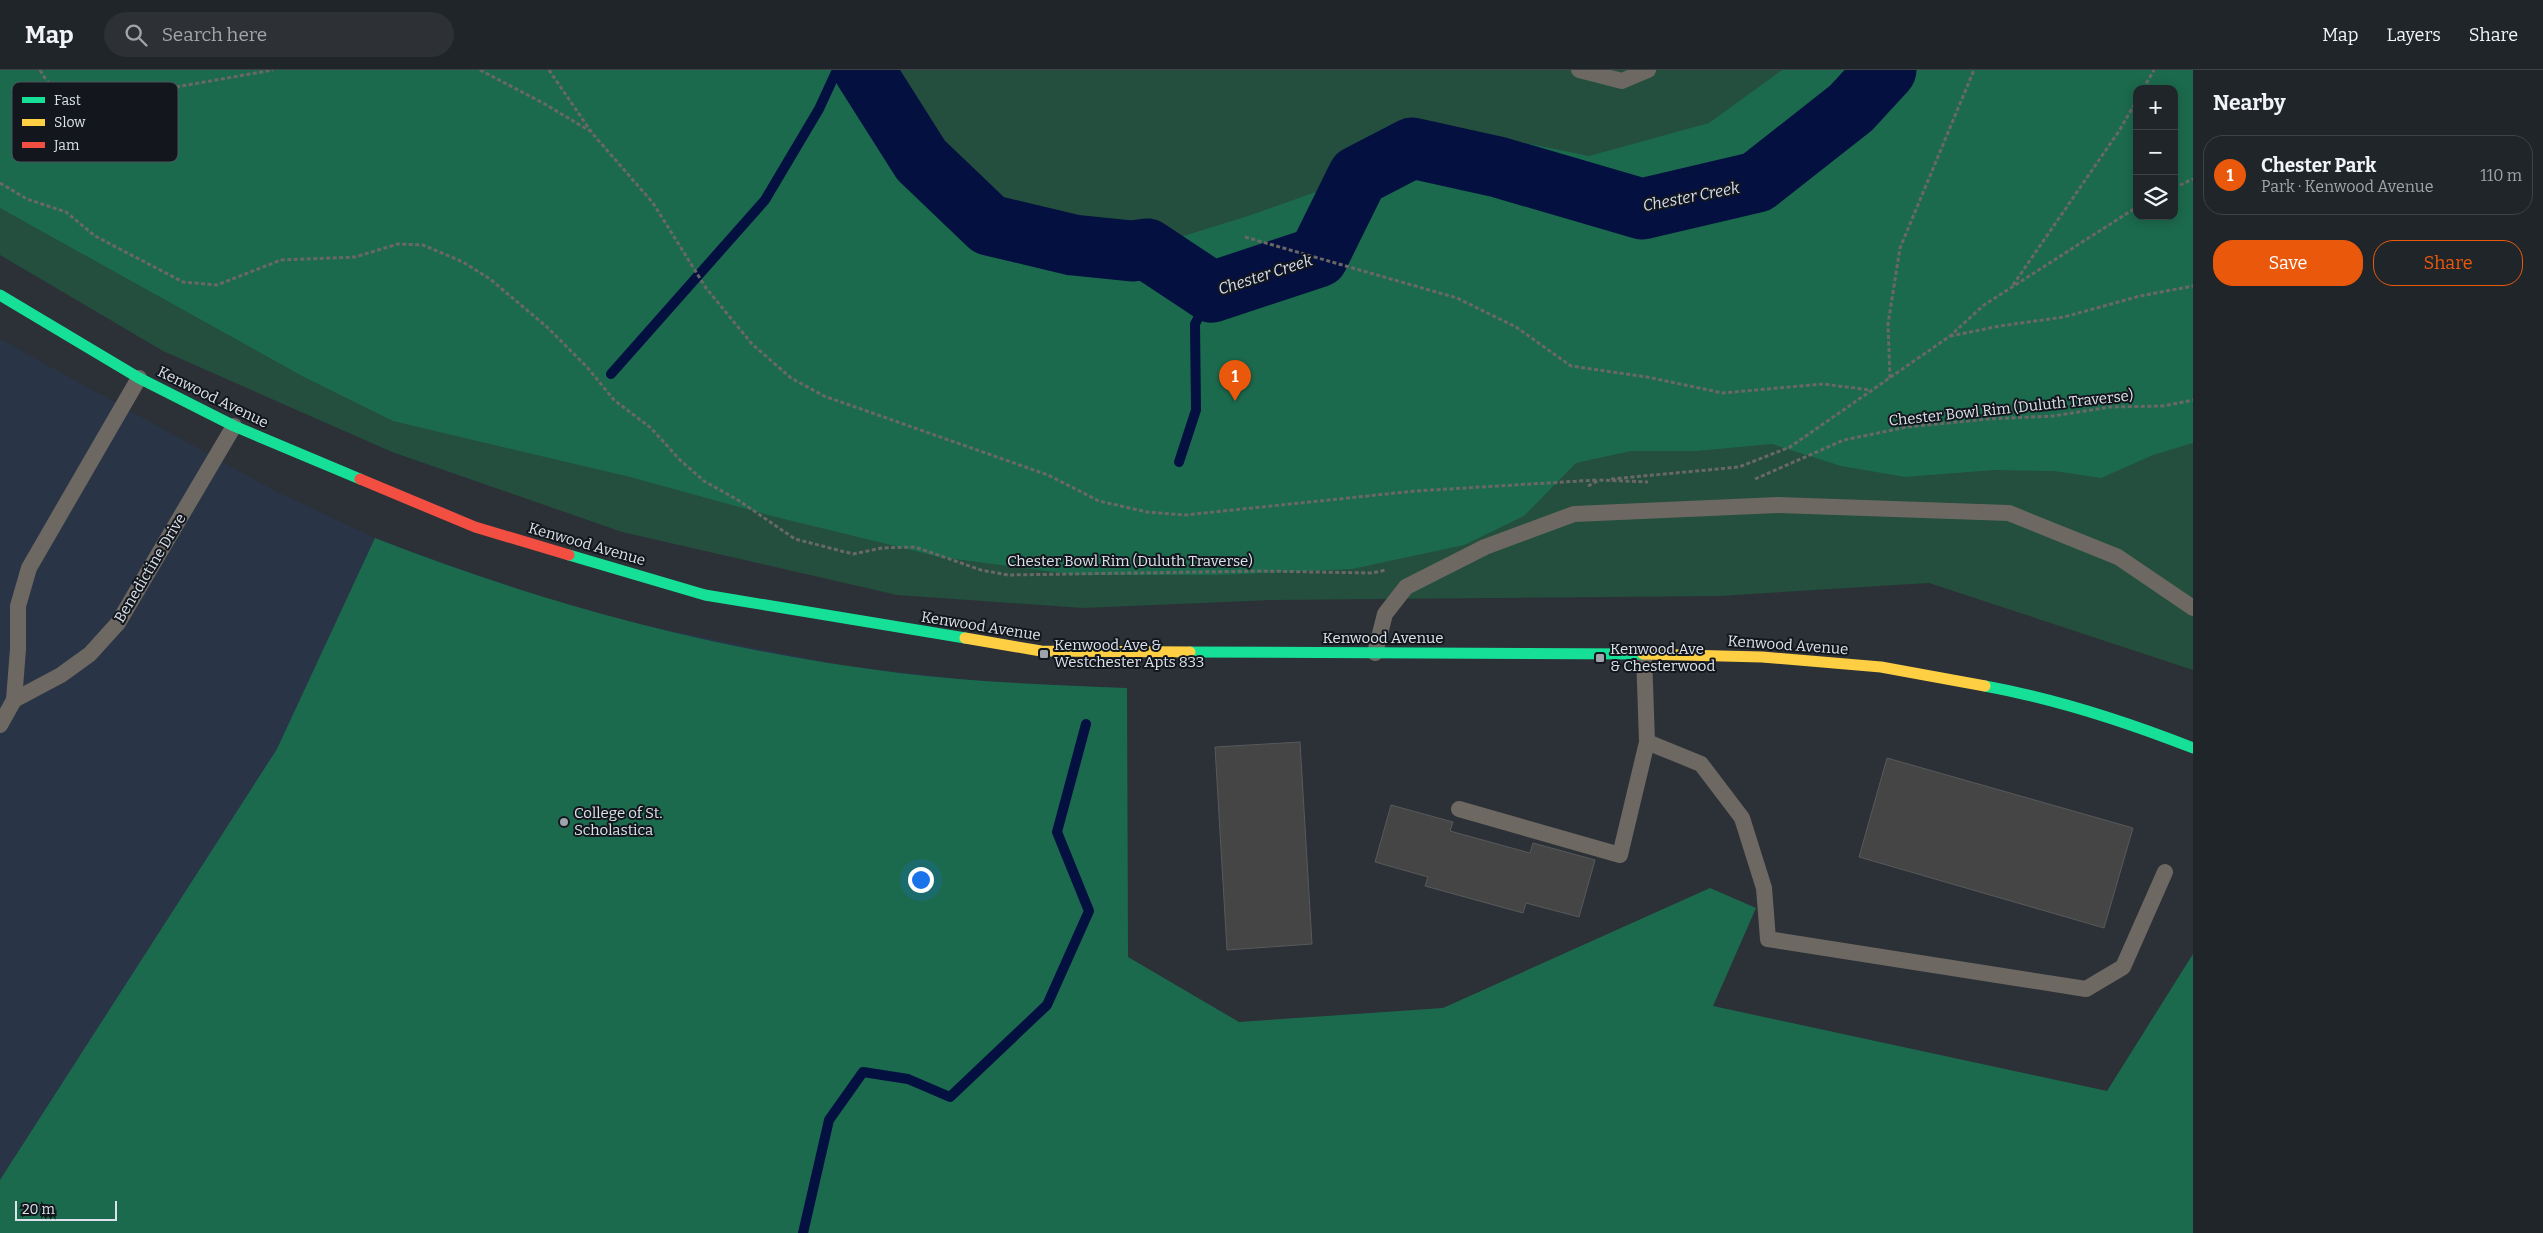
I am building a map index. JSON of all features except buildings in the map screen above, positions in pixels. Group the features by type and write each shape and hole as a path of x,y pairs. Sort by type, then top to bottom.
{"street":[{"name":"Kenwood Avenue","path":"0,295 138,378 234,426 475,527 705,595 1041,651 1644,654 1762,657 1881,667 2016,692 2150,731 2193,748"}],"lane":[{"path":"1579,70 1622,81 1648,70"},
{"path":"0,725 14,700 18,606 29,568 138,378"},
{"name":"Benedictine Drive","path":"14,700 61,676 90,654 118,623 234,426"},
{"path":"1375,653 1385,614 1406,587 1485,547 1574,514 1778,505 2008,514 2118,557 2193,608"},
{"path":"1460,809 1620,855 1647,742 1644,654"},
{"path":"1647,742 1701,764 1742,818 1764,888 1768,940 2086,989 2123,967 2164,872"}],"path":[{"path":"40,70 47,82"},
{"path":"178,87 273,70"},
{"path":"480,70 543,102 592,133"},
{"path":"549,70 592,133 653,203 706,288 752,344 791,378 824,396 1048,475 1099,501 1146,512 1185,515 1414,491 1599,480 1739,467 1790,447 1950,336 1984,305 2133,211"},
{"path":"1890,378 1888,324 1900,248 1974,70"},
{"path":"2145,85 2154,70"},
{"path":"2011,287 2119,131 2133,107"},
{"path":"2178,186 2193,179"},
{"name":"Chester Bowl Rim (Duluth Traverse)","path":"0,183 26,199 66,212 95,236 183,282 217,285 281,260 355,257 398,244 423,246 463,262 490,279 547,327 587,367 614,400 652,428 680,460 704,481 738,500 794,539 822,547 853,554 882,548 914,547 981,570 1008,575 1260,571 1372,573 1391,568"},
{"path":"1245,238 1457,298 1516,327 1571,366 1646,377 1723,394 1823,384 1871,390"},
{"path":"1950,336 2000,326 2064,317 2140,296 2193,286"},
{"name":"Chester Bowl Rim (Duluth Traverse)","path":"1754,479 1844,440 1907,427 1988,419 2053,416 2110,406 2163,406 2193,400"},
{"path":"1583,489 1599,480 1658,483"}],"shaded area":[{"name":"College of St. Scholastica","path":"0,339 275,491 375,538 528,594 620,620 840,665 988,682 1127,688 1128,957 1584,1226 0,1233"}],"green space":[{"path":"0,70 2193,70 2193,670 1929,583 1719,596 1272,600 1083,608 897,595 622,532 392,452 163,351 0,255"},
{"path":"0,70 886,70 903,132 985,199 1074,228 1164,242 1248,216 1395,164 1516,141 1589,156 1709,123 1782,70 2193,70 2193,443 2153,455 2101,478 2054,471 1994,470 1905,477 1841,466 1772,444 1696,451 1631,451 1576,463 1524,516 1464,545 1352,569 1220,575 1077,575 940,557 772,516 630,477 393,421 304,377 0,208"},
{"name":"College of St. Scholastica","path":"375,538 503,584 568,604 632,622 764,652 899,673 956,679 1127,688 1128,957 1239,1022 1443,1008 1710,888 1756,908 1713,1006 2107,1091 2193,954 2193,1233 0,1233 0,1180 277,749"}],"waterway":[{"path":"611,374 765,200 819,109 837,70"},
{"name":"Chester Creek","path":"864,70 921,160 989,225 1073,245 1132,251 1147,249 1212,292 1318,257 1358,176 1412,148 1498,167 1642,209 1757,182 1851,108 1886,70"},
{"path":"1179,462 1196,410 1195,324 1212,292"},
{"path":"803,1233 829,1120 863,1072 908,1079 950,1097 1047,1005 1089,911 1057,832 1086,724"}],"traffic: fast":[{"path":"0,295 139,378 234,426 360,479"},
{"path":"569,555 705,595 965,638"},
{"path":"1190,652 1643,654"},
{"path":"1985,686 2012,691 2091,712 2193,748"}],"traffic: slow":[{"path":"965,638 1041,651 1190,652"},
{"path":"1643,654 1762,657 1881,667 1985,686"}],"traffic: jam":[{"path":"360,479 475,527 569,555"}],"place":[{"name":"Chester Park","path":"1235,401"},
{"name":"Kenwood Ave & Westchester Apts 833","path":"1044,654"},
{"name":"Kenwood Ave & Chesterwood","path":"1600,658"},
{"name":"College of St. Scholastica","path":"564,822"}]}
